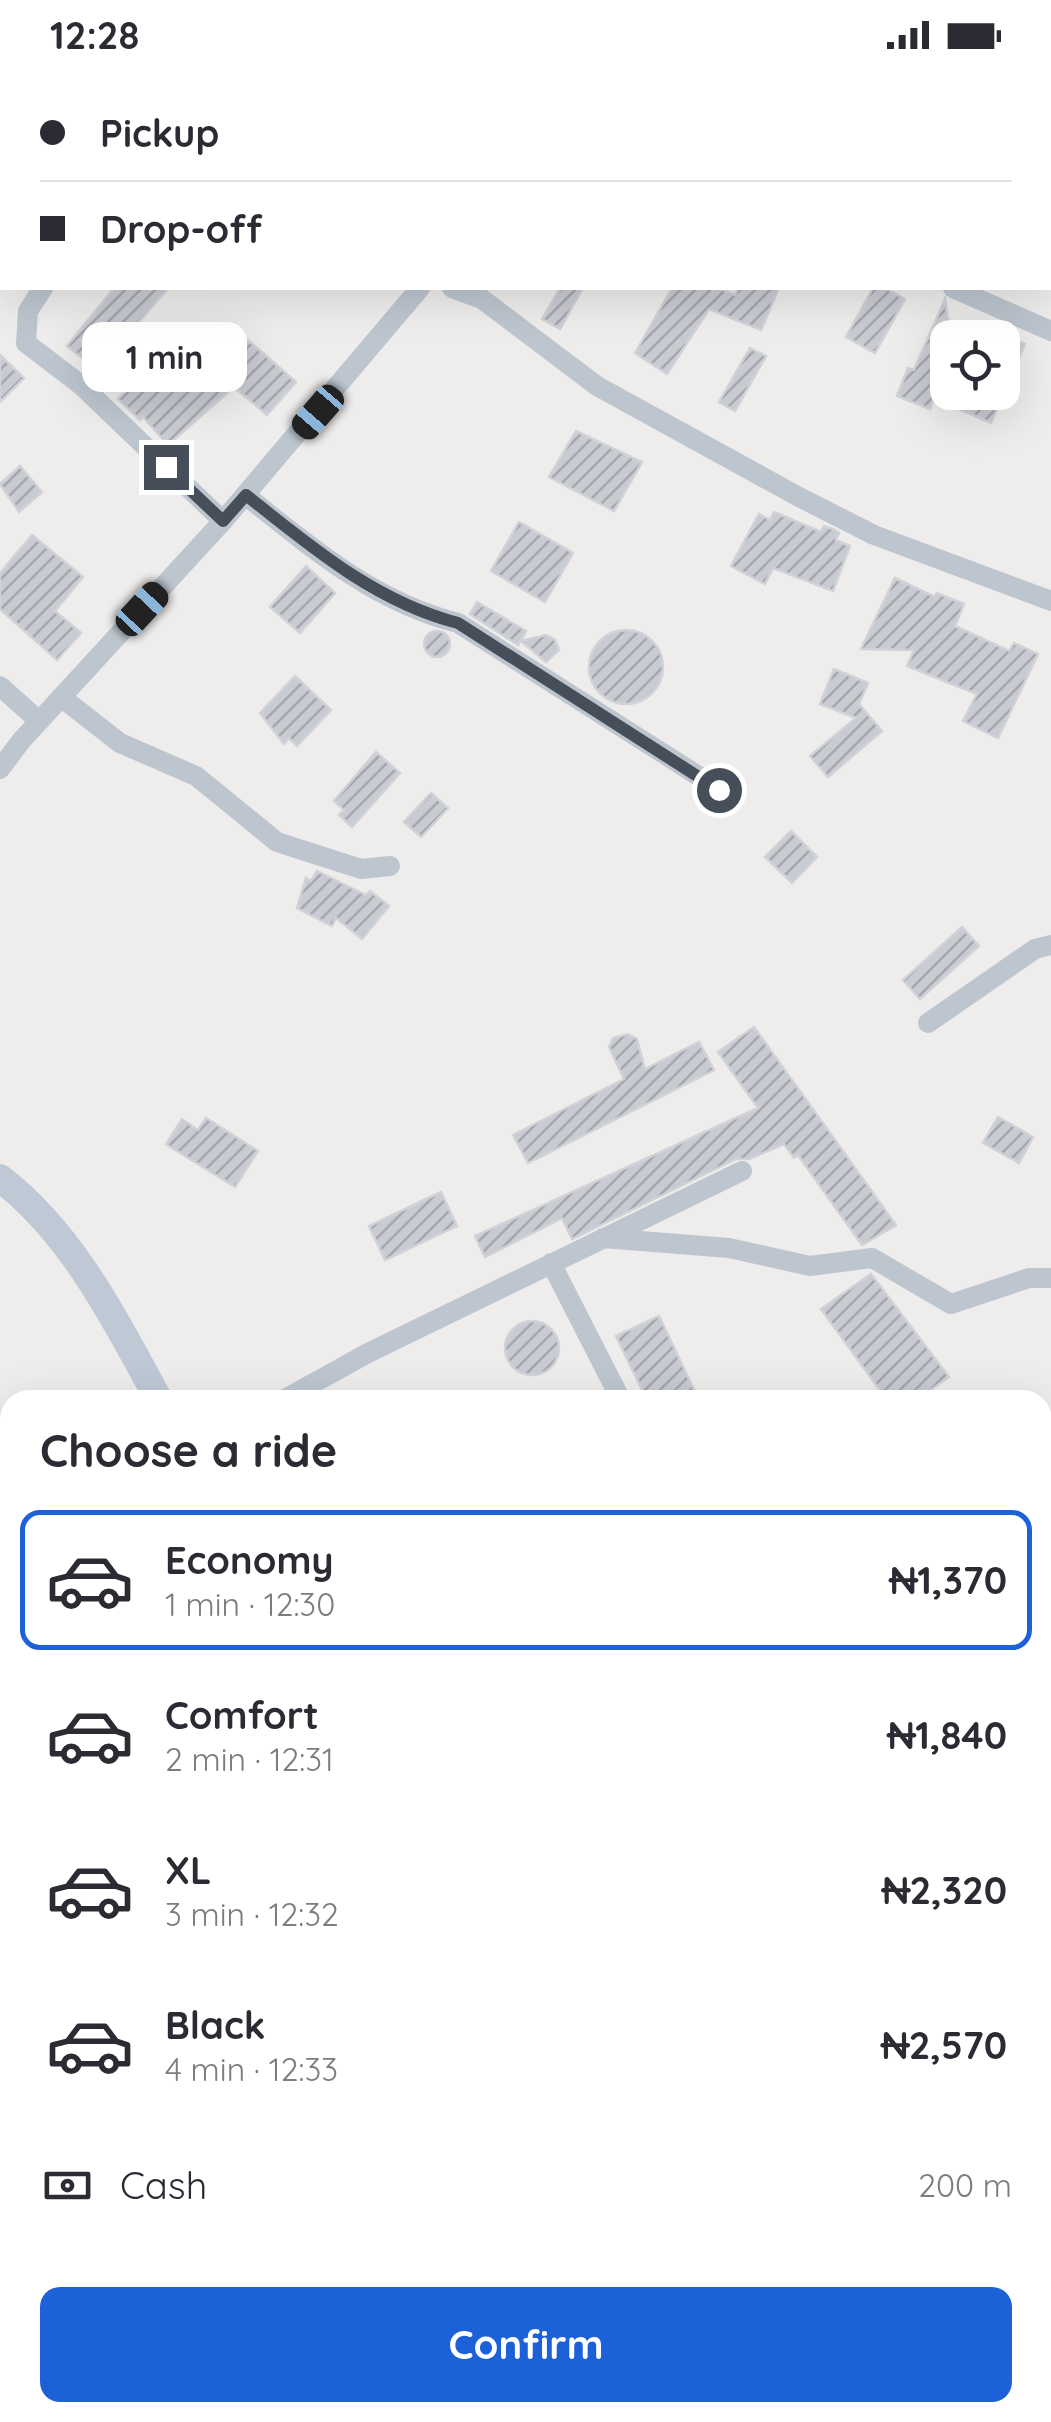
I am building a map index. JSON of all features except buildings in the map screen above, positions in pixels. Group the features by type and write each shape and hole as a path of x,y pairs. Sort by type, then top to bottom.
{"street":[{"path":"43,290 28,311 26,342 82,385 223,521"},
{"path":"0,770 39,720 246,495 418,290"},
{"path":"457,290 482,300 597,386 800,497 874,535 1051,601"},
{"path":"959,290 1051,330"},
{"path":"246,495 323,557 412,611 458,623 719,790"},
{"path":"0,686 39,720"},
{"path":"60,697 120,743 196,776 277,842 361,868 390,866"},
{"path":"928,1023 1034,948 1051,945"},
{"path":"302,1390 551,1262 742,1171"},
{"path":"0,1178 29,1200 66,1244 153,1390"},
{"path":"601,1238 729,1248 810,1266 872,1258 951,1304 1029,1278 1051,1278"},
{"path":"551,1262 617,1390"}],"route":[{"path":"166,467 223,521 246,495 323,557 412,611 458,623 719,790"}]}
